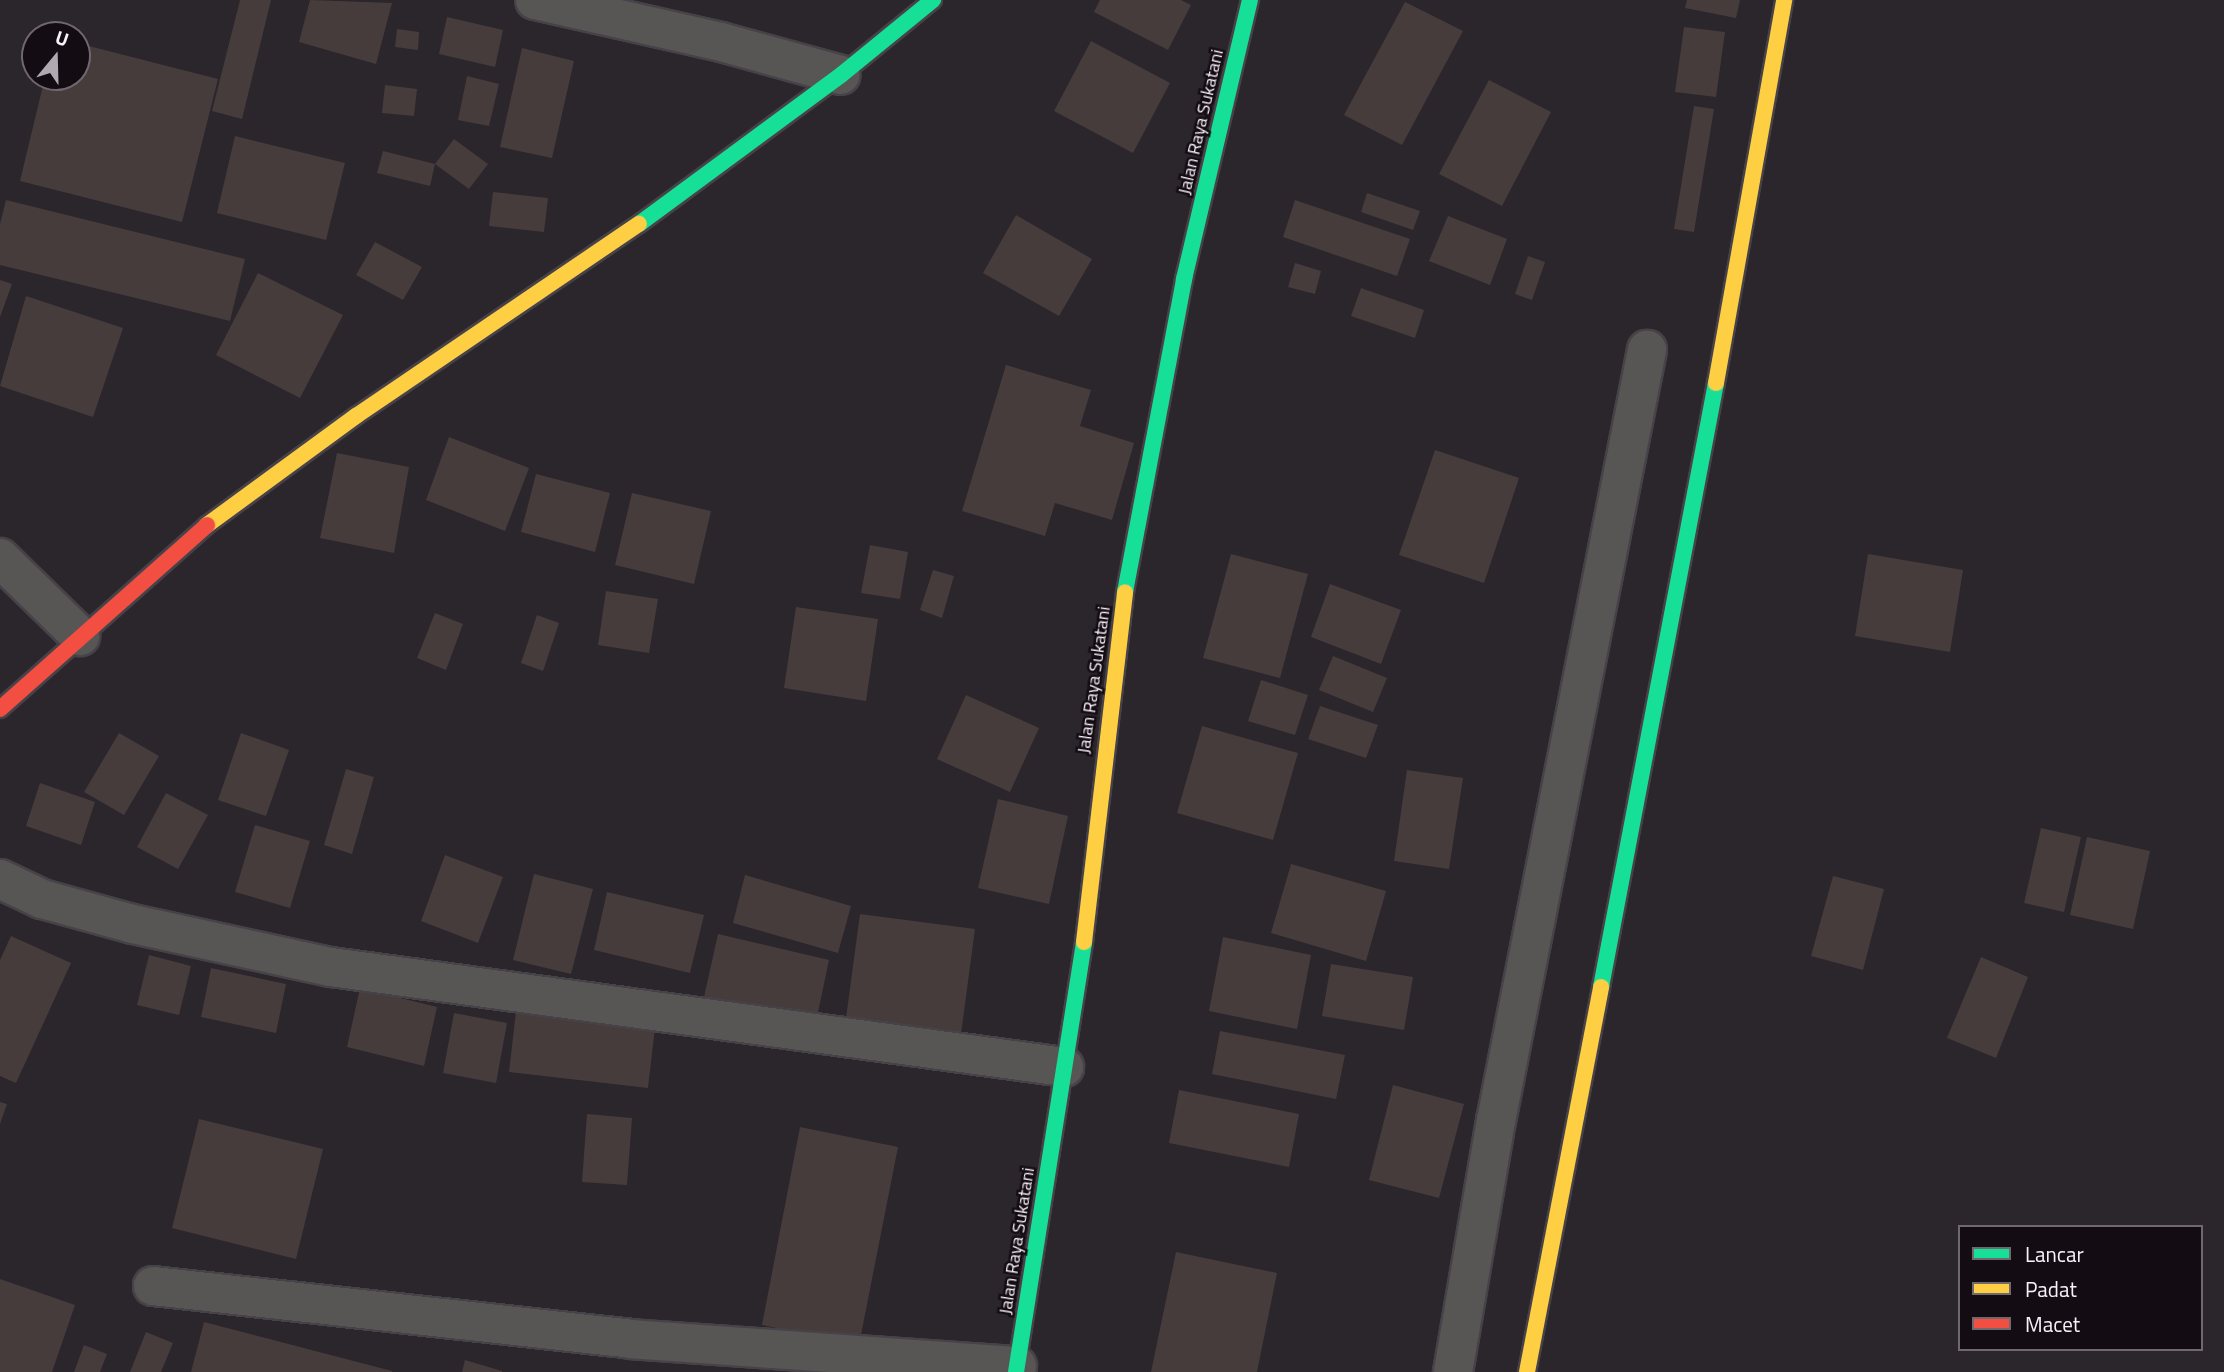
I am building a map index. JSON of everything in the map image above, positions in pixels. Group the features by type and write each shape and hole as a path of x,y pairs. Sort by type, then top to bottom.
{"street":[{"path":"535,0 721,42 841,75"},
{"path":"0,709 217,518 356,416 644,221 841,75 933,0"},
{"name":"Jalan Raya Sukatani","path":"1017,1369 1083,954 1106,726 1134,529 1184,279 1250,0"},
{"path":"1527,1372 1698,485 1784,0"},
{"path":"1453,1372 1496,1121 1647,351"},
{"path":"0,558 80,636"},
{"path":"0,879 42,899 133,924 331,967 1064,1067"},
{"path":"153,1286 630,1339 1017,1369"}],"building":[{"path":"240,0 271,0 242,119 212,111"},
{"path":"310,0 392,3 376,64 299,42"},
{"path":"1100,0 1181,0 1191,5 1168,50 1094,12"},
{"path":"1687,0 1740,0 1736,18 1685,8"},
{"path":"1405,2 1463,31 1402,145 1344,115"},
{"path":"447,17 503,30 495,67 439,54"},
{"path":"1684,27 1725,32 1716,97 1675,92"},
{"path":"397,29 419,32 418,50 395,47"},
{"path":"1091,41 1170,83 1133,153 1054,111"},
{"path":"91,47 218,79 182,222 20,181 42,91 91,91"},
{"path":"522,48 574,61 552,158 500,147"},
{"path":"467,76 499,84 489,126 458,120"},
{"path":"1489,80 1551,112 1502,206 1439,174"},
{"path":"385,85 417,89 414,116 382,113"},
{"path":"1694,106 1714,109 1694,232 1674,229"},
{"path":"235,136 345,163 326,240 217,213"},
{"path":"454,139 488,164 469,189 435,164"},
{"path":"383,151 435,164 430,186 377,173"},
{"path":"493,192 548,198 544,232 489,226"},
{"path":"1367,193 1420,211 1413,230 1361,212"},
{"path":"6,200 245,259 230,321 0,265 0,224"},
{"path":"1295,200 1410,239 1397,276 1283,237"},
{"path":"1016,215 1092,259 1059,316 983,273"},
{"path":"1448,216 1507,239 1490,285 1429,261"},
{"path":"375,242 422,267 403,300 356,275"},
{"path":"1528,256 1545,262 1532,300 1515,294"},
{"path":"1295,263 1321,271 1315,294 1288,287"},
{"path":"258,273 343,315 300,398 216,355"},
{"path":"0,280 12,284 0,317"},
{"path":"1361,288 1424,310 1415,338 1351,316"},
{"path":"26,296 123,328 93,417 0,386"},
{"path":"1006,365 1091,390 1080,426 1134,443 1112,520 1055,503 1045,536 962,511"},
{"path":"449,437 529,468 505,531 426,500"},
{"path":"1435,450 1519,478 1484,583 1399,555"},
{"path":"337,453 409,467 394,553 320,538"},
{"path":"536,474 610,493 595,552 521,532"},
{"path":"632,493 711,511 694,584 615,565"},
{"path":"870,545 908,552 900,599 861,593"},
{"path":"1231,554 1308,574 1280,678 1203,658"},
{"path":"1868,554 1963,570 1950,652 1855,636"},
{"path":"933,570 954,576 942,618 920,610"},
{"path":"1330,584 1401,610 1381,664 1311,637"},
{"path":"606,591 658,599 649,653 598,645"},
{"path":"796,607 878,619 866,701 784,688"},
{"path":"435,613 463,624 446,670 417,658"},
{"path":"537,615 559,623 543,671 521,663"},
{"path":"1333,656 1387,678 1373,712 1319,690"},
{"path":"1261,680 1308,695 1295,735 1248,721"},
{"path":"966,695 1039,728 1010,792 937,759"},
{"path":"1320,706 1378,725 1366,758 1308,739"},
{"path":"1202,726 1298,753 1273,840 1177,813"},
{"path":"119,733 159,756 124,815 84,792"},
{"path":"241,733 289,750 266,816 218,800"},
{"path":"346,769 374,777 352,854 324,845"},
{"path":"1407,770 1463,778 1449,869 1394,861"},
{"path":"40,783 95,802 81,845 26,826"},
{"path":"166,793 208,815 178,869 137,847"},
{"path":"998,799 1068,816 1049,904 978,888"},
{"path":"255,825 310,841 290,908 235,892"},
{"path":"2041,828 2081,837 2064,912 2024,903"},
{"path":"2087,837 2150,851 2133,929 2070,915"},
{"path":"445,855 503,877 478,943 421,921"},
{"path":"1291,864 1386,891 1366,961 1271,933"},
{"path":"534,874 593,889 571,974 513,960"},
{"path":"745,875 851,906 838,953 733,923"},
{"path":"1833,876 1884,889 1863,970 1811,956"},
{"path":"607,892 704,915 690,973 594,950"},
{"path":"860,914 975,929 961,1034 846,1018"},
{"path":"718,934 829,960 816,1022 704,997"},
{"path":"11,936 71,963 16,1083 0,1076 0,960"},
{"path":"1223,937 1311,955 1297,1029 1209,1011"},
{"path":"149,955 191,966 179,1015 137,1005"},
{"path":"1981,957 2028,977 1996,1058 1947,1038"},
{"path":"1331,964 1413,977 1404,1030 1322,1016"},
{"path":"211,968 286,984 276,1033 201,1017"},
{"path":"360,988 437,1007 424,1066 347,1047"},
{"path":"517,1003 656,1019 648,1088 509,1072"},
{"path":"454,1013 507,1023 496,1083 443,1073"},
{"path":"1220,1031 1345,1055 1336,1099 1212,1074"},
{"path":"1393,1085 1464,1104 1439,1198 1369,1180"},
{"path":"1179,1090 1299,1114 1289,1167 1169,1143"},
{"path":"0,1102 7,1104 0,1124"},
{"path":"587,1114 632,1118 627,1185 582,1182"},
{"path":"199,1119 323,1149 296,1259 172,1228"},
{"path":"800,1127 898,1147 859,1345 762,1325"},
{"path":"1176,1252 1277,1273 1257,1372 1151,1372"},
{"path":"0,1279 75,1305 52,1372 0,1372"},
{"path":"204,1322 392,1371 392,1372 191,1372"},
{"path":"146,1332 173,1343 161,1372 130,1372"},
{"path":"84,1345 107,1354 100,1372 74,1372"},
{"path":"465,1360 502,1371 502,1372 462,1372"}],"traffic: fast":[{"path":"639,224 841,75 933,0"},
{"path":"1125,592 1184,279 1250,0"},
{"path":"1601,987 1716,383"},
{"path":"1016,1372 1084,942"}],"traffic: slow":[{"path":"1716,383 1784,0"},
{"path":"207,525 356,416 639,224"},
{"path":"1084,942 1125,592"},
{"path":"1527,1372 1601,987"}],"traffic: jam":[{"path":"0,709 207,525"}]}
